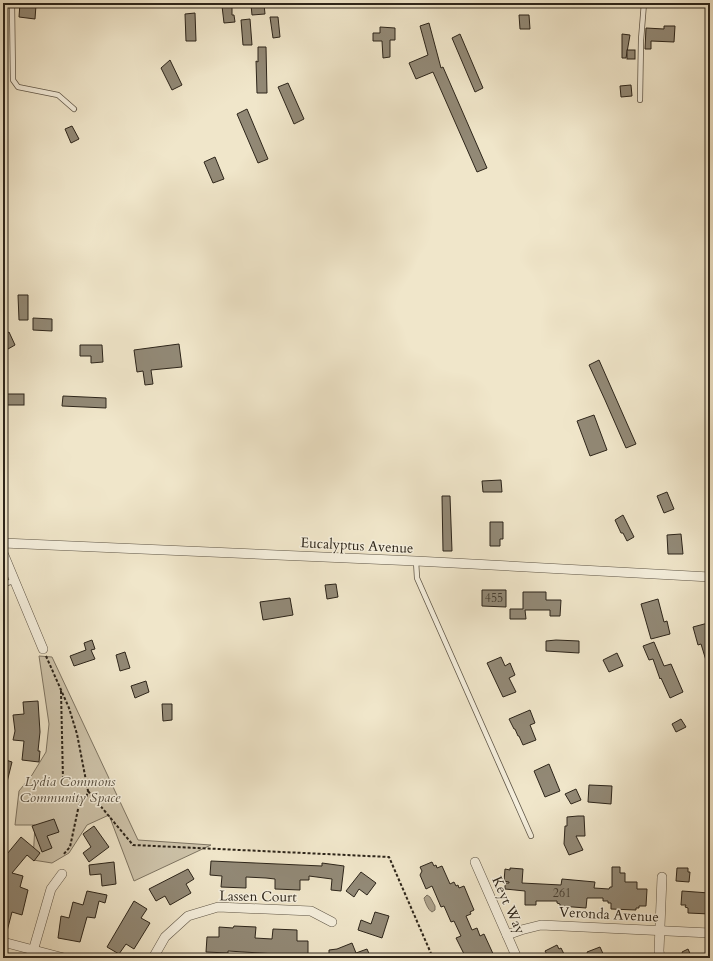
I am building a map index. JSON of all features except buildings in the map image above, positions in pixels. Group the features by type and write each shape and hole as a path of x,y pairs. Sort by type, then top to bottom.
{"street":[{"name":"Eucalyptus Avenue","path":"3,543 416,561 710,577"},
{"path":"3,553 43,649"},
{"name":"Keyt Way","path":"475,862 517,958"},
{"path":"32,954 51,889 62,874"},
{"path":"660,958 662,877"},
{"name":"Lassen Court","path":"153,958 165,937 188,916 218,907 312,911 332,922"},
{"name":"Veronda Avenue","path":"508,935 541,925 710,933"},
{"path":"3,942 32,954 64,958"}],"lane":[{"path":"12,3 13,80 18,86 58,96 74,109"},
{"path":"640,100 641,40 644,3"},
{"path":"416,561 417,578 531,836"},
{"path":"3,584 14,581"}],"path":[{"path":"43,649 69,708 77,734 88,790 86,798 80,800 70,847 63,855"},
{"path":"61,689 64,780"},
{"path":"88,790 133,844 389,857 433,958"}],"green space":[{"name":"Lydia Commons Community Space","path":"39,656 52,657 138,840 211,845 134,881 109,815 87,825 69,853 52,863 33,860 35,825 15,825 19,791 32,775 46,752 49,724"}],"shaded area":[{"path":"427,895 430,897 435,906 435,910 432,912 424,900"}]}
